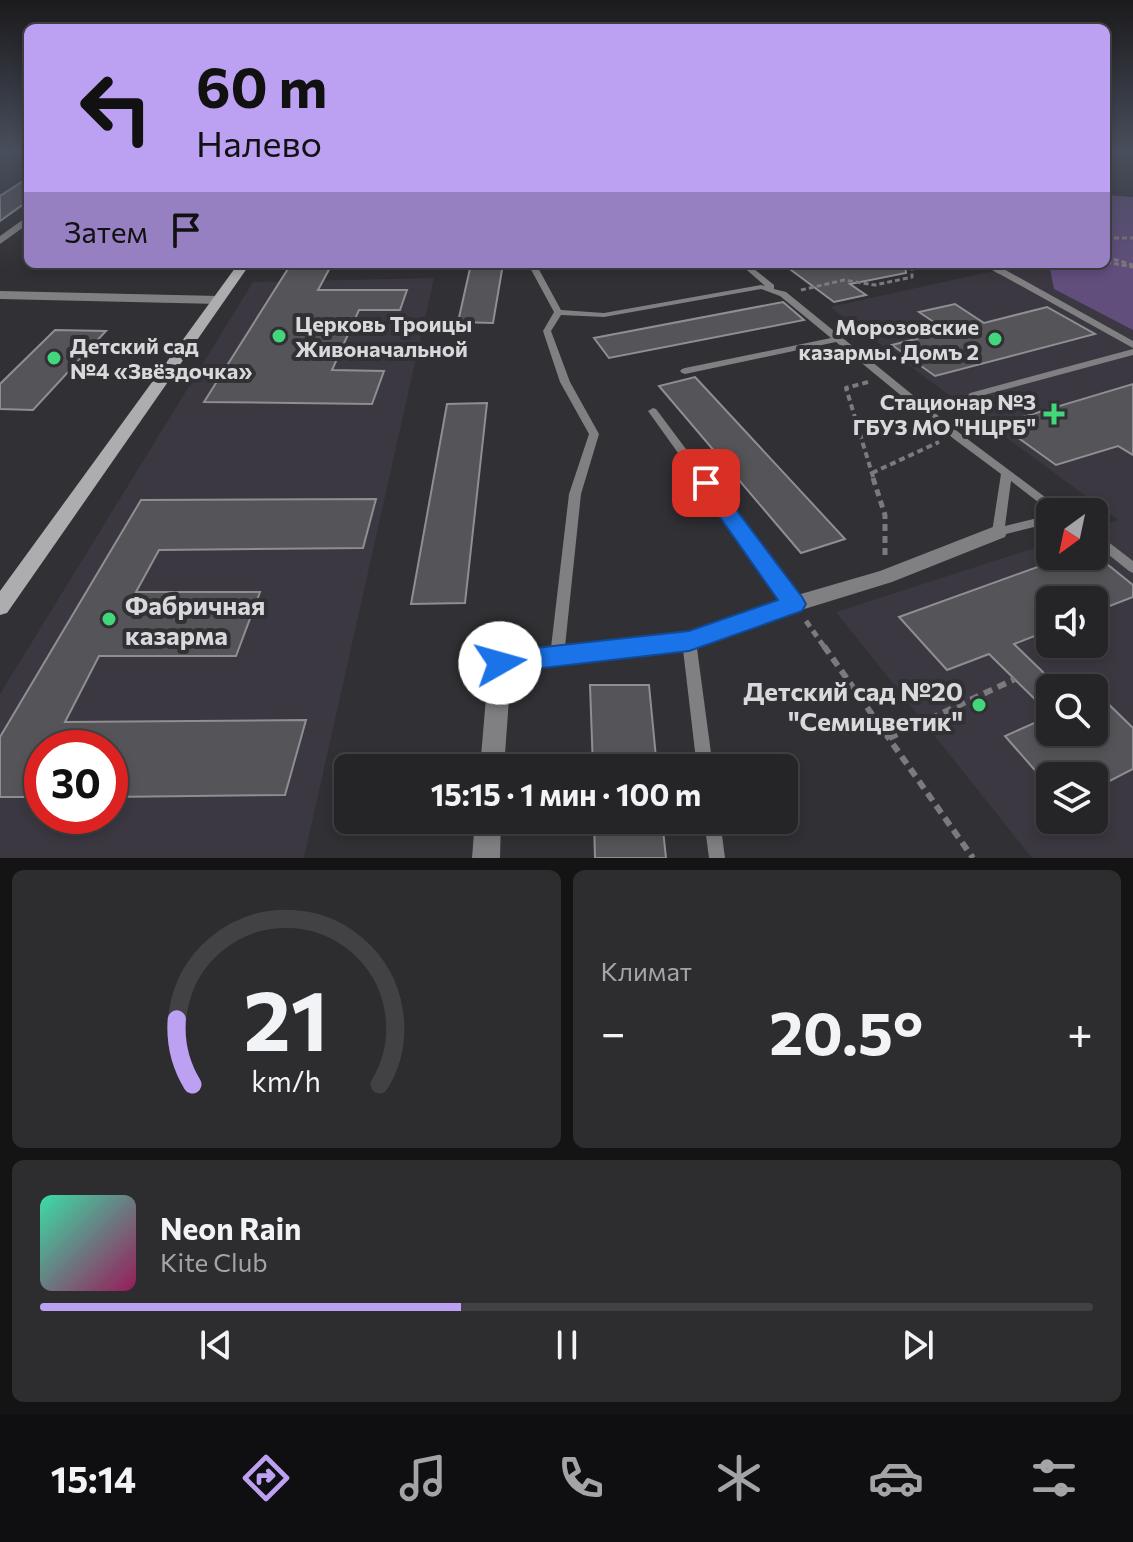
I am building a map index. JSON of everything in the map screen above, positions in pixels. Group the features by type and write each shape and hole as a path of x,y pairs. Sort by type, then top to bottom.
{"street":[{"path":"0,241 24,222"},
{"path":"0,607 241,268"},
{"path":"0,295 219,300"},
{"path":"493,754 500,663 689,641 794,604 885,577 998,532"},
{"path":"486,858 487,834"}],"lane":[{"path":"534,268 558,312"},
{"path":"748,268 772,289"},
{"path":"996,268 1133,345"},
{"path":"558,312 604,315 761,287 772,289 783,294 958,437 1039,498"},
{"path":"557,656 575,494 594,434 565,382 547,331 558,312"},
{"path":"685,371 838,339"},
{"path":"973,395 1133,352"},
{"path":"653,411 794,604"},
{"path":"1006,475 998,532 1036,522"},
{"path":"1108,548 1133,568"},
{"path":"689,641 703,754"},
{"path":"714,834 717,858"}],"path":[{"path":"1110,238 1133,238"},
{"path":"1110,260 1133,266"},
{"path":"783,294 844,280 875,285 912,277 912,268"},
{"path":"884,377 846,388 885,515 885,577"},
{"path":"872,473 927,445 958,437"},
{"path":"794,604 973,858"},
{"path":"889,738 1015,679"}],"shaded area":[{"path":"1110,195 1133,197 1133,330 1054,289 1050,268 1110,268"},
{"path":"1007,268 1106,268 1133,281 1133,858 1032,858 836,612 1036,548 1036,570 1108,570 1108,523 1118,520 1108,513 1108,498 1088,498 830,307"},
{"path":"434,278 304,858 0,858 0,694 253,282"}],"building":[{"path":"9,190 24,190 24,204 0,221 0,196"},
{"path":"288,268 330,268 318,290 407,290 400,310 359,310 332,370 384,371 372,404 204,402"},
{"path":"470,268 502,268 493,323 458,322"},
{"path":"788,268 905,268 906,273 850,284 866,295 834,302"},
{"path":"783,302 804,320 609,358 594,338"},
{"name":"Морозовские казармы. Домъ 2","path":"955,304 984,323 1047,307 1095,334 935,376 892,345 947,331 919,312"},
{"name":"Детский сад №4 «Звёздочка»","path":"55,330 106,331 33,410 0,409 0,384"},
{"path":"695,377 845,539 801,553 659,386"},
{"path":"1133,384 1133,455 1118,446 1056,465 999,424"},
{"path":"487,403 465,603 411,604 447,404"},
{"path":"376,499 363,548 159,550 136,592 260,592 236,656 99,656 65,722 306,720 285,795 128,797 128,730 24,730 24,797 0,797 0,737 141,500"},
{"name":"Детский сад №20 \"Семицветик\"","path":"1108,565 1133,585 1133,597 1108,607 1108,586 1036,586 1036,635 1014,644 1045,674 1036,674 1036,700 989,654 947,670 899,617 1036,568 1036,570 1108,570"},
{"path":"590,685 649,685 656,754 592,754"},
{"path":"1108,704 1133,728 1133,769 1108,782 1108,762 1036,762 1036,771 1005,736 1036,722 1036,746 1108,746"},
{"path":"594,834 663,834 666,858 595,858"}],"place":[{"name":"Церковь Троицы Живоначальной","path":"279,336"},
{"name":"Морозовские казармы. Домъ 2","path":"995,339"},
{"name":"Детский сад №4 «Звёздочка»","path":"54,358"},
{"name":"Стационар №3 ГБУЗ МО \"НЦРБ\"","path":"1054,414"},
{"name":"Фабричная казарма","path":"109,619"},
{"name":"Детский сад №20 \"Семицветик\"","path":"979,705"}],"route":[{"path":"500,663 689,641 794,604 706,483"}]}
